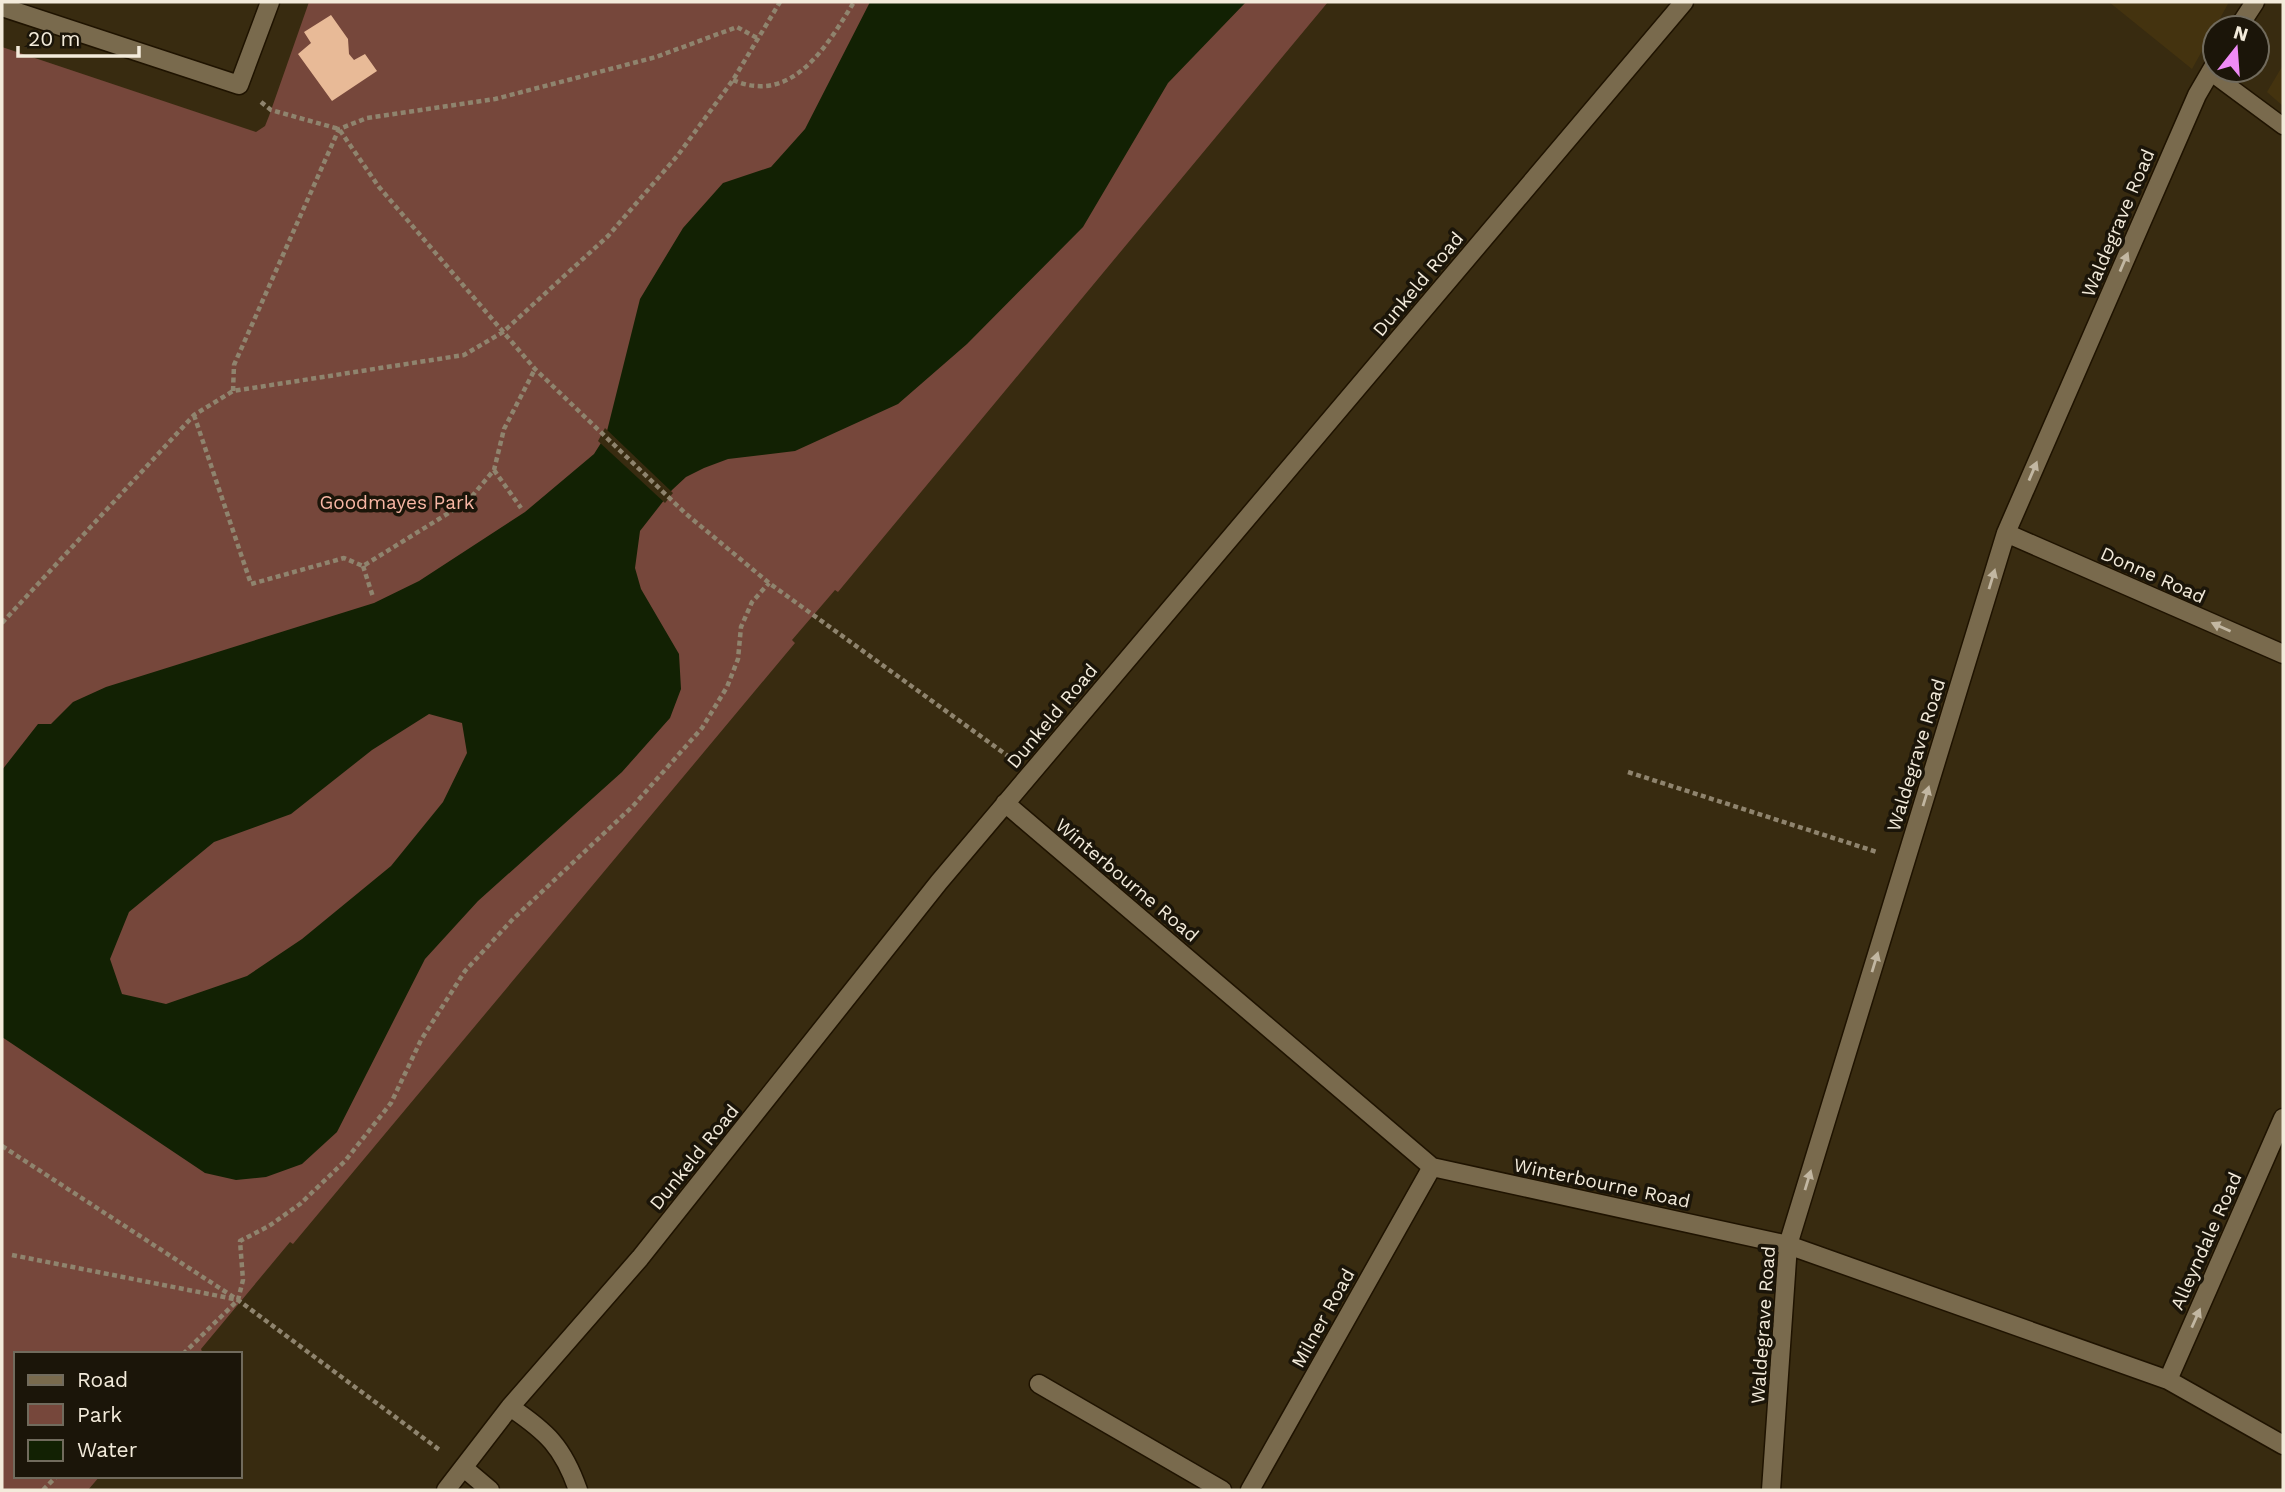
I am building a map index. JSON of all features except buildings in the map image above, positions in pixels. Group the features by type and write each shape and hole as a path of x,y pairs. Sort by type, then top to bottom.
{"street":[{"path":"2,7 239,86 270,2"},
{"name":"Dunkeld Road","path":"446,1490 510,1407 640,1258 1005,803 1684,2"},
{"name":"Waldegrave Road","path":"1772,1490 1788,1245 2006,534 2204,84"},
{"name":"Donne Road","path":"2006,534 2283,654"},
{"name":"Winterbourne Road","path":"1005,803 1432,1167 1788,1245 2168,1380 2283,1445"},
{"name":"Alleyndale Road","path":"2168,1380 2283,1118"},
{"name":"Milner Road","path":"1250,1490 1432,1167"},
{"path":"1039,1384 1222,1490"},
{"path":"510,1407 545,1430 568,1461 578,1490"},
{"path":"464,1468 491,1490"}],"lane":[{"path":"2232,84 2283,126"}],"path":[{"path":"2,623 194,415 233,391 464,355 503,332 608,236 678,155 733,80 780,2"},
{"path":"733,80 750,88 787,79 805,69 821,54 854,2"},
{"path":"239,86 271,110 339,129 367,118 495,99 656,57 737,27 757,38"},
{"path":"339,129 379,187 535,369 685,513 768,583 1030,774"},
{"path":"233,391 234,365 339,129"},
{"path":"363,566 468,501 494,470 504,429 535,369"},
{"path":"194,415 251,584 344,558 363,566 373,597"},
{"path":"494,470 521,508"},
{"path":"185,1352 238,1300 243,1280 240,1241 269,1227 300,1203 345,1161 391,1103 421,1040 465,971 513,919 633,806 702,728 727,687 738,659 741,627 752,602 768,583"},
{"path":"1628,772 1906,861"},
{"path":"2,1146 238,1300 464,1468"},
{"path":"12,1255 204,1296 238,1300"}],"shaded area":[{"path":"2109,2 2229,2 2222,14 2201,14 2201,53 2192,69"},
{"path":"2283,65 2283,106 2267,92"}],"green space":[{"name":"Goodmayes Park","path":"309,2 1328,2 838,592 835,590 792,640 795,643 293,1244 290,1242 201,1349 202,1352 14,1352 14,1478 98,1478 88,1490 2,1490 2,47 256,132 265,126"}],"water":[{"path":"870,2 1246,2 1168,83 1083,227 967,344 898,404 795,451 728,459 704,468 686,477 672,490 640,531 635,568 641,589 679,654 681,689 670,718 622,772 478,901 425,959 337,1132 302,1164 266,1177 236,1180 205,1173 2,1037 2,770 38,724 51,724 73,702 106,687 374,603 419,581 525,512 594,454 606,435 640,299 683,228 723,183 771,167 805,129","holes":["429,714 462,723 467,753 443,802 391,866 302,939 247,976 166,1004 122,994 110,959 129,912 214,842 291,814 372,750"]}],"pier":[{"path":"605,428 673,493 665,503 598,441"}]}
